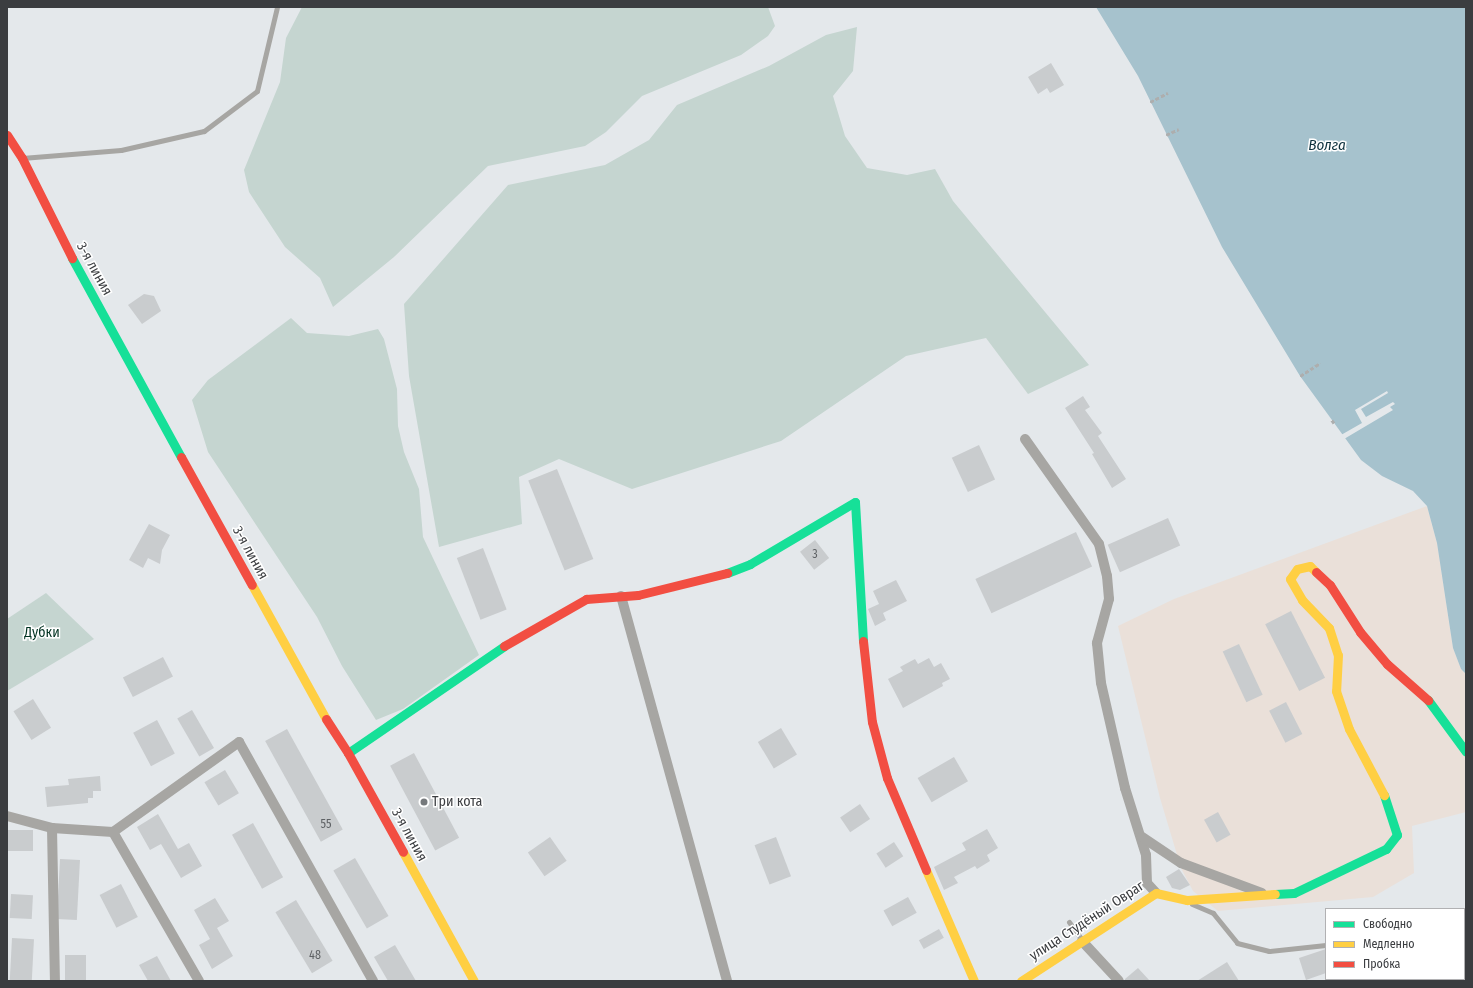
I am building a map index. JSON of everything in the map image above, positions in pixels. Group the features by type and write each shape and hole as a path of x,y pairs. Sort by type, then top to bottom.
{"street":[{"name":"3-я линия","path":"7,134 22,158 64,243 319,708 348,753 474,981"},
{"path":"1025,439 1099,544 1107,576 1108,599 1097,643 1101,683 1125,788 1142,837 1146,855 1147,883 1156,893"},
{"path":"348,753 491,654 586,599 638,595 698,580 750,564 855,502 860,612 872,722 887,778 974,981"},
{"name":"улица Студёный Овраг","path":"1021,981 1156,893 1186,900 1262,893 1294,893 1386,849 1397,835 1381,787 1349,729 1336,691 1338,655 1329,628 1302,600 1290,579 1297,569 1310,566 1330,585 1360,632 1387,664 1430,701 1466,752"},
{"path":"621,596 727,981"},
{"path":"7,816 52,828 113,832 239,742 373,981"},
{"path":"52,828 55,981"},
{"path":"113,832 199,981"},
{"path":"1142,837 1181,863 1262,893"},
{"path":"1082,941 1119,981"}],"lane":[{"path":"22,158 121,150 204,131 257,91 277,7"},
{"path":"1186,900 1213,913 1237,943 1269,951 1325,945"},
{"path":"1069,922 1082,941"}],"path":[{"path":"1150,102 1168,93"},
{"path":"1166,135 1179,129"},
{"path":"1300,376 1320,363"}],"shaded area":[{"path":"1427,506 1437,543 1453,648 1461,669 1466,674 1466,812 1412,826 1414,873 1373,897 1218,911 1193,891 1181,868 1160,798 1118,626 1174,599"}],"green space":[{"path":"302,7 768,7 775,26 768,36 741,55 642,96 606,132 585,146 488,166 394,257 333,307 320,278 285,247 249,192 244,170 280,82 286,38"},
{"path":"857,27 853,71 833,96 845,136 867,168 907,175 935,169 953,201 1089,365 1028,394 986,338 906,356 781,441 632,489 559,459 519,477 522,524 439,547 409,376 404,304 508,185 605,165 649,140 677,105 769,66 826,35"},
{"path":"291,318 307,333 349,336 378,329 384,339 397,389 398,426 404,452 419,489 423,537 479,655 403,709 376,720 342,666 317,617 208,452 192,400 208,380"},
{"name":"Дубки","path":"46,593 94,639 7,691 7,619"}],"water":[{"name":"Волга","path":"1096,7 1466,7 1466,674 1461,669 1453,648 1437,543 1427,506 1413,491 1382,476 1361,460 1300,376 1222,247 1138,76"}],"pier":[{"path":"1387,391 1388,393 1361,409 1366,417 1393,402 1395,404 1390,407 1393,410 1344,439 1341,435 1362,423 1355,410"}],"building":[{"path":"1051,63 1064,85 1050,93 1047,88 1038,94 1028,77"},
{"path":"144,294 154,296 161,311 142,324 128,305"},
{"path":"1083,396 1090,407 1085,410 1102,433 1098,436 1126,479 1112,488 1092,454 1094,453 1065,408"},
{"path":"979,445 995,479 968,492 952,458"},
{"path":"557,469 593,559 565,571 528,481"},
{"path":"1168,518 1180,545 1120,572 1108,545"},
{"path":"149,524 170,535 162,550 160,564 148,558 143,568 129,560"},
{"path":"1076,532 1092,566 991,613 975,579"},
{"path":"815,540 829,558 814,570 800,552"},
{"path":"483,548 507,610 481,620 457,558"},
{"path":"896,580 907,601 883,613 886,620 875,626 868,609 879,604 873,591"},
{"path":"1291,611 1325,678 1299,691 1265,624"},
{"path":"1239,644 1263,695 1246,702 1223,652"},
{"path":"163,657 173,677 133,697 123,677"},
{"path":"929,658 934,667 941,663 950,679 942,683 943,686 903,708 888,679 903,671 900,667 915,659 918,664"},
{"path":"33,699 51,728 32,740 13,711"},
{"path":"1286,702 1302,734 1285,743 1269,711"},
{"path":"192,710 214,748 199,757 177,718"},
{"path":"157,720 175,754 151,766 133,733"},
{"path":"781,728 797,755 774,768 758,742"},
{"path":"287,729 343,830 321,842 265,741"},
{"name":"Три кота","path":"414,753 459,838 435,850 390,766"},
{"path":"954,757 968,781 932,802 918,778"},
{"path":"225,770 239,793 218,806 204,782"},
{"path":"100,776 101,791 93,791 93,798 88,798 88,803 47,807 45,787 69,785 68,779"},
{"path":"860,804 870,819 850,832 840,817"},
{"path":"1218,812 1231,835 1217,842 1204,820"},
{"path":"158,814 178,849 189,843 202,866 181,878 161,844 150,850 137,827"},
{"path":"253,823 283,877 262,889 232,835"},
{"path":"987,829 998,848 987,855 990,861 977,869 975,866 954,877 958,883 944,890 934,867 966,850 962,843"},
{"path":"8,830 33,830 33,851 8,851"},
{"path":"550,837 567,861 545,876 528,852"},
{"path":"776,837 791,876 770,884 755,845"},
{"path":"894,842 903,856 886,868 876,853"},
{"path":"355,858 388,916 367,929 333,870"},
{"path":"60,859 80,860 77,920 57,919"},
{"path":"1179,869 1190,885 1180,890 1172,888 1166,877"},
{"path":"121,884 138,917 116,928 100,895"},
{"path":"11,894 33,895 32,919 10,918"},
{"path":"908,897 917,913 892,926 884,911"},
{"path":"215,898 229,921 217,928 233,956 212,969 199,945 210,939 194,910"},
{"path":"296,900 333,961 312,973 275,912"},
{"path":"939,929 944,938 924,949 919,940"},
{"path":"12,938 34,939 32,981 10,981"},
{"path":"395,945 416,981 388,981 374,957"},
{"path":"1325,949 1325,973 1306,980 1299,958"},
{"path":"65,955 86,955 86,981 65,981"},
{"path":"157,956 171,981 148,981 139,965"},
{"path":"1227,962 1239,981 1197,981"},
{"path":"1138,968 1150,981 1125,981 1125,979"}],"traffic: fast":[{"path":"72,258 181,457"},
{"path":"727,573 750,564 855,502 863,641"},
{"path":"348,753 504,646"},
{"path":"1428,700 1466,752"},
{"path":"1275,894 1294,893 1386,849 1397,835 1384,795"}],"traffic: slow":[{"path":"1316,572 1310,566 1297,569 1290,579 1302,600 1329,628 1338,655 1336,691 1349,729 1384,795"},
{"path":"252,585 326,719"},
{"path":"403,852 474,981"},
{"path":"926,870 974,981"},
{"path":"1021,981 1156,893 1187,900 1275,894"}],"traffic: jam":[{"path":"7,135 22,158 72,258"},
{"path":"181,457 252,585"},
{"path":"1316,572 1330,585 1360,632 1387,664 1428,700"},
{"path":"504,646 586,599 638,595 727,573"},
{"path":"863,641 872,722 887,778 926,870"},
{"path":"326,719 348,753 403,852"}],"place":[{"name":"Три кота","path":"424,802"}]}
